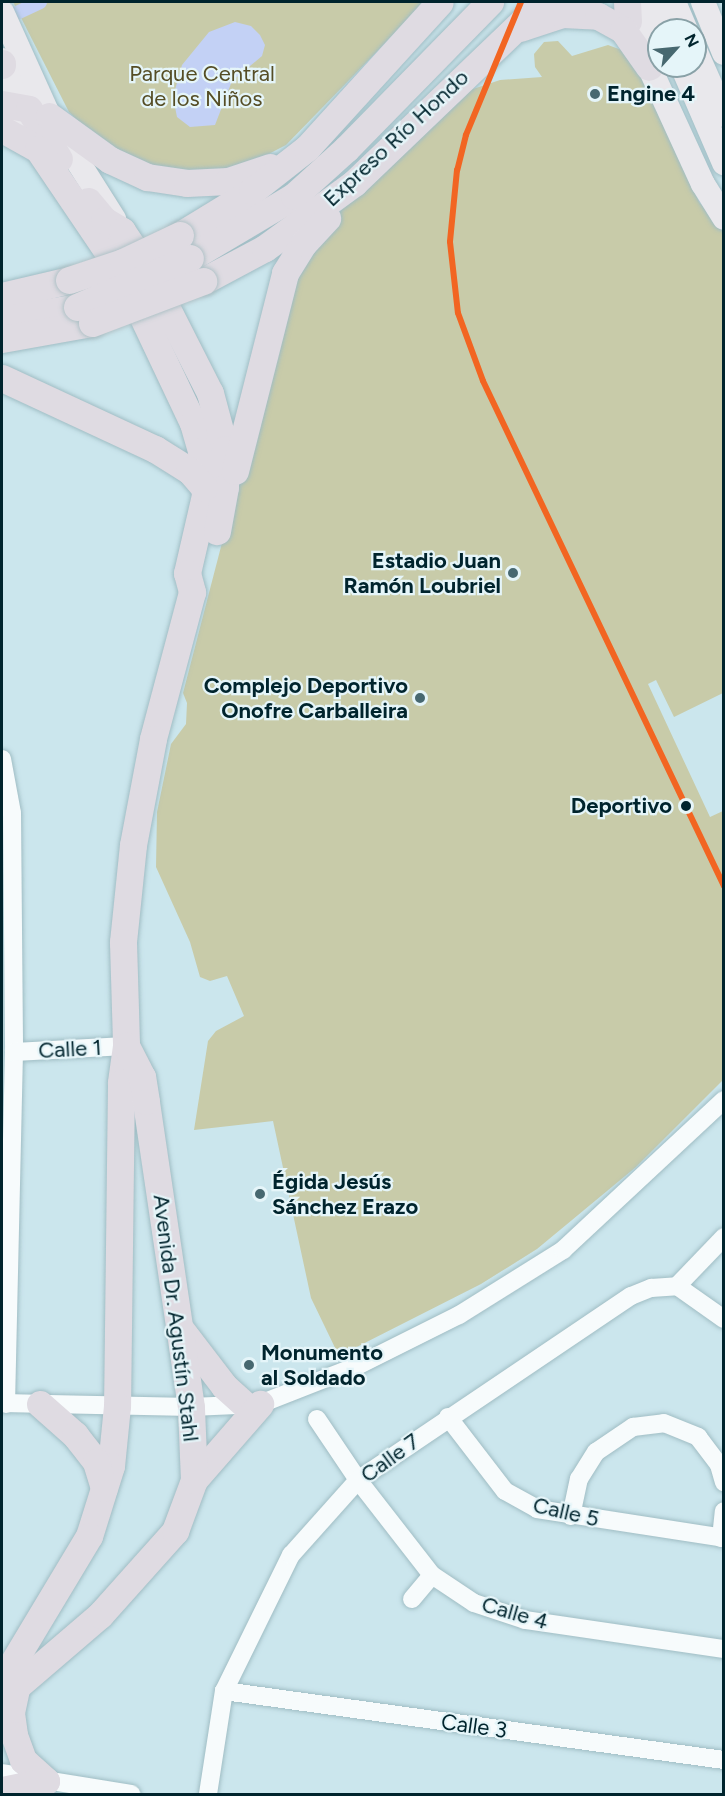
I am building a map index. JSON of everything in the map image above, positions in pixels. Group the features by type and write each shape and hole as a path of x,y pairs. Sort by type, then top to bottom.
{"highway":[{"name":"Expreso Río Hondo","path":"2,339 85,315 191,258 218,214 291,162 329,125 440,2"},
{"path":"191,258 294,195 346,150 490,2"},
{"path":"508,33 530,2"},
{"name":"Expreso Río Hondo","path":"2,296 69,280 123,262 191,258 265,248 354,183 508,33 543,2"},
{"path":"508,33 562,14 597,16 623,30 647,64"},
{"path":"9,105 33,114 70,177 104,220 122,231 158,315"},
{"path":"49,116 110,160 147,177 170,182 228,181 291,162"},
{"path":"248,222 306,165 329,125"},
{"path":"2,129 38,149 106,247 158,315"},
{"path":"2,378 155,449 215,487 234,474 251,397 285,273 304,243 343,202 354,183"},
{"path":"2,282 69,280"},
{"path":"2,320 85,315"},
{"name":"Avenida Dr. Agustín Stahl","path":"6,1689 62,1581 89,1536 111,1466 117,1406 121,1083 126,1046 123,942 133,844 153,739 192,592 205,580 215,487 225,448 205,418 158,315"},
{"path":"155,449 179,443 205,418 251,397"},
{"name":"Avenida Dr. Agustín Stahl","path":"6,1689 62,1648 100,1615 175,1531 194,1480 191,1407 146,1101 142,1077 126,1046"},
{"path":"179,1327 224,1386 253,1405 194,1480"},
{"path":"40,1404 82,1444 96,1462 104,1488"},
{"path":"62,1581 48,1631 62,1648"},
{"path":"6,1689 14,1736 23,1760 46,1781"},
{"path":"2,1790 46,1781"}],"main road":[{"path":"655,2 662,18"},
{"path":"674,2 681,18"},
{"path":"702,3 723,53"},
{"path":"628,6 647,61"},
{"path":"2,12 9,105 38,149"},
{"path":"7,62 49,116 122,231"},
{"path":"654,78 703,184 723,218"},
{"path":"687,78 723,163"},
{"path":"707,78 723,115"}],"street":[{"path":"2,759 12,813 14,1052 6,1204 4,1403 191,1407 253,1405 357,1366 451,1319 563,1250 723,1100"},
{"name":"Calle 1","path":"14,1052 126,1046"},
{"path":"723,1237 677,1286 723,1319"},
{"name":"Calle 7","path":"208,1794 224,1691 291,1555 358,1480 448,1417 631,1296 651,1288 677,1286"},
{"name":"Calle 5","path":"448,1417 505,1491 537,1509 722,1538"},
{"name":"Calle 4","path":"317,1419 358,1480 432,1575 474,1603 525,1620 723,1649"},
{"path":"571,1516 579,1479 596,1452 633,1427 664,1422 698,1437 719,1465 723,1482"},
{"path":"722,1538 723,1511"},
{"path":"412,1599 432,1575"},
{"name":"Calle 3","path":"224,1691 723,1760"},
{"path":"2,1773 131,1794"}],"green space":[{"name":"Parque Central de los Niños","path":"13,2 425,2 286,145 255,161 215,171 157,170 94,137 69,112"},
{"name":"Complejo Deportivo Onofre Carballeira","path":"558,41 572,56 608,45 635,55 699,202 723,229 723,693 674,717 656,680 648,684 710,817 723,811 723,1080 636,1167 537,1249 481,1284 339,1356 311,1298 273,1121 194,1130 208,1041 216,1031 244,1016 227,976 210,981 200,977 190,942 156,867 157,812 171,744 186,724 187,703 183,693 284,304 316,235 461,93 500,80 542,77 535,67 534,54 544,42"}],"water":[{"path":"235,22 251,26 260,35 265,45 262,56 232,81 215,125 190,127 177,117 173,97 182,65 209,32"}],"waterway":[{"path":"2,20 40,2"}],"transit line":[{"path":"521,2 466,135 457,170 450,242 458,313 483,381 724,886"}],"place":[{"name":"Engine 4","path":"595,94"},
{"name":"Estadio Juan Ramón Loubriel","path":"513,573"},
{"name":"Complejo Deportivo Onofre Carballeira","path":"420,698"},
{"name":"Deportivo","path":"686,806"},
{"name":"Égida Jesús Sánchez Erazo","path":"260,1194"},
{"name":"Monumento al Soldado","path":"249,1365"}]}
